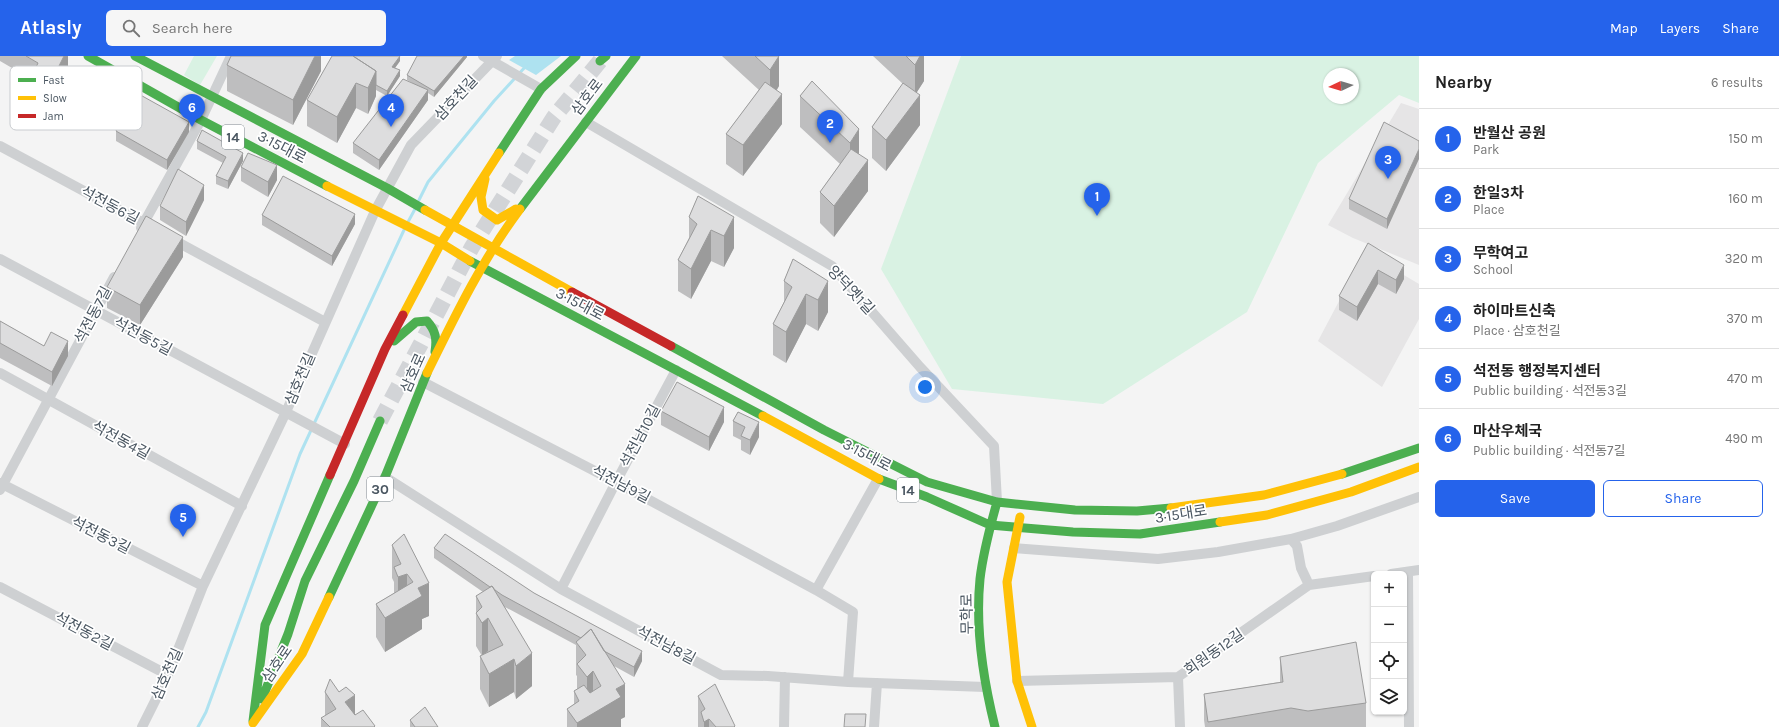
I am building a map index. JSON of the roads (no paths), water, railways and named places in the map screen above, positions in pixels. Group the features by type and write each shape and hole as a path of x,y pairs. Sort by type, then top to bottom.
{"main road":[{"name":"3·15대로","path":"88,56 106,66"},
{"name":"3·15대로","path":"135,56 212,98 390,190 452,226 844,440 927,482 997,502 1075,510 1137,511 1198,505 1264,495 1346,473 1419,448"},
{"name":"삼호로","path":"252,725 265,625 341,442 437,241 452,226 487,172 537,86 576,56"},
{"name":"삼호로","path":"252,725 302,654 385,477 423,382 466,293 502,232 636,56"},
{"name":"3·15대로","path":"142,86 377,213"},
{"path":"487,172 481,197 483,210 497,220 508,216 527,200"},
{"name":"14","path":"377,213 437,241"},
{"name":"3·15대로","path":"437,241 482,268 820,446 878,479 990,525 1073,532 1140,534 1267,515 1351,492 1419,467"},
{"path":"385,349 402,332 416,322 427,321 434,328 437,339 433,362"},
{"name":"삼호로","path":"252,725 288,634 305,581 354,481 380,421"},
{"name":"무학로","path":"995,727 985,688 979,620 980,579 990,525 997,502"},
{"path":"1022,505 1007,582 1017,681 1032,727"}],"street":[{"path":"136,236 202,120 231,56"},
{"path":"492,59 537,86"},
{"name":"삼호천길","path":"142,727 168,675 203,586 242,506 290,414 325,322 411,145 492,59"},
{"name":"양덕옛1길","path":"586,122 832,266 920,367 994,446 997,502"},
{"name":"석전동6길","path":"0,146 325,322"},
{"name":"석전동5길","path":"0,260 341,442"},
{"name":"석전동7길","path":"1,486 117,270"},
{"name":"석전남10길","path":"562,589 616,482 676,370"},
{"name":"석전동4길","path":"0,373 242,506"},
{"name":"석전남9길","path":"423,382 616,482 816,590 852,612 848,682"},
{"name":"석전남8길","path":"385,477 562,589 721,675 985,688"},
{"path":"816,590 878,479"},
{"name":"석전동3길","path":"1,486 203,586"},
{"path":"1014,548 1158,559 1218,552 1291,539 1337,526 1419,497"},
{"path":"1291,539 1296,546 1301,568 1309,585"},
{"path":"1409,727 1408,572 1419,570"},
{"name":"회원동12길","path":"1017,681 1178,677 1309,585 1371,576"},
{"name":"석전동2길","path":"0,587 168,675"},
{"path":"784,727 785,677"},
{"path":"1178,677 1180,727"},
{"path":"874,727 877,683"}],"water":[{"path":"515,56 561,56 536,75 509,60"}],"waterway":[{"path":"419,200 428,182 494,101 526,66"},
{"path":"408,222 415,209"},
{"path":"198,727 206,712 300,454 404,230"}],"tunnel":[{"path":"380,421 472,247 554,117 600,61"}],"place":[{"name":"마산우체국","path":"192,127"},
{"name":"하이마트신축","path":"391,127"},
{"name":"한일3차","path":"830,143"},
{"name":"무학여고","path":"1388,179"},
{"name":"반월산 공원","path":"1097,216"},
{"name":"석전동 행정복지센터","path":"183,537"}]}
